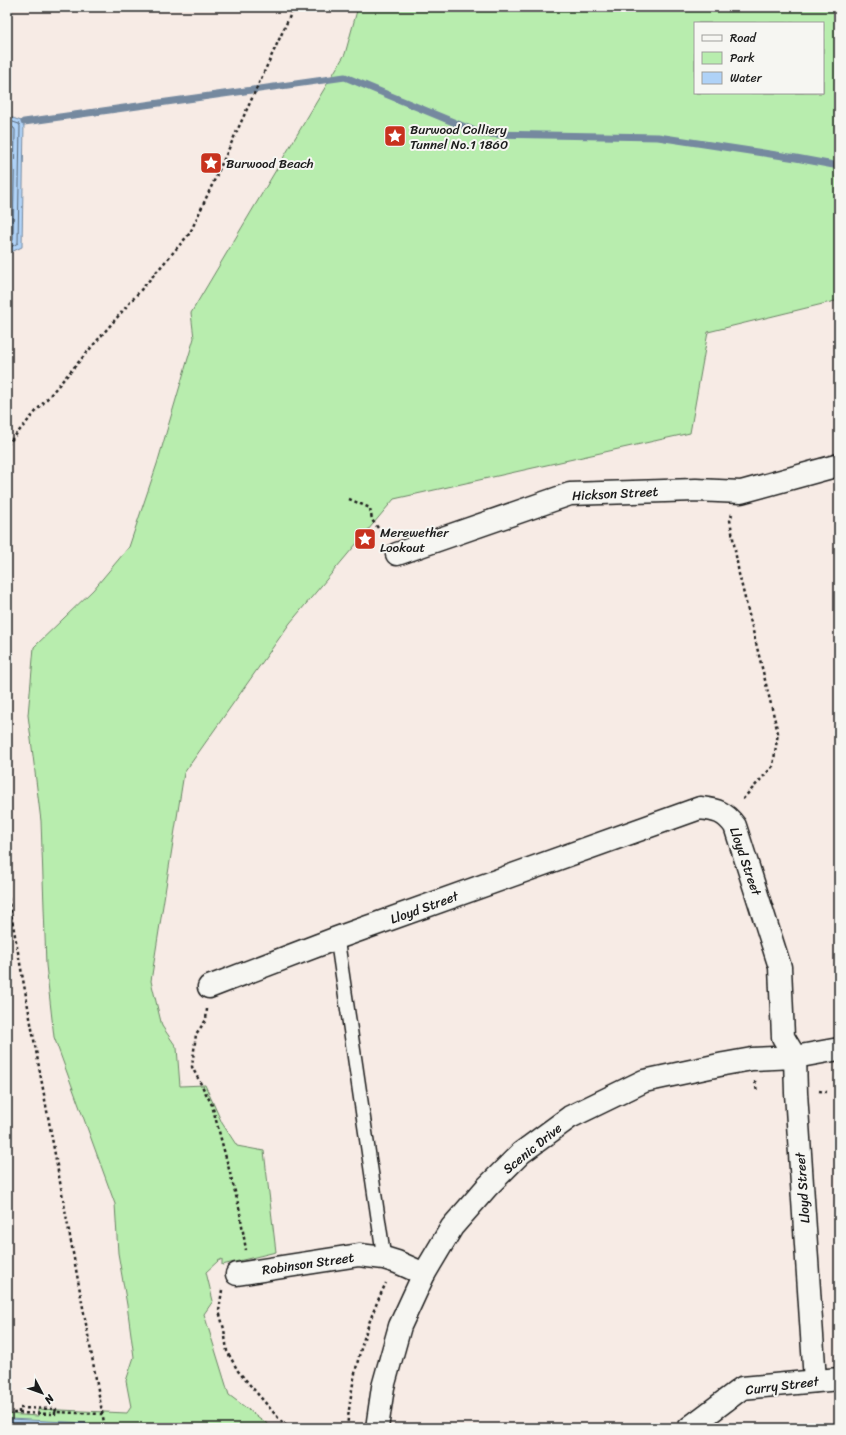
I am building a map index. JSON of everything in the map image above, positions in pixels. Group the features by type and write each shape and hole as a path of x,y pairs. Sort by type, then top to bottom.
{"street":[{"name":"Hickson Street","path":"397,554 570,494 696,490 741,492 839,466"},
{"name":"Lloyd Street","path":"209,987 337,938 700,808 714,810 728,816 735,826 780,967 783,1036 795,1057 796,1093 815,1381"},
{"name":"Scenic Drive","path":"377,1428 383,1387 400,1326 424,1274 452,1227 487,1187 521,1153 570,1117 644,1081 752,1059 795,1057 839,1049"},
{"name":"Robinson Street","path":"237,1274 359,1255 384,1258 424,1274"},
{"name":"Curry Street","path":"689,1428 742,1388 839,1379"}],"lane":[{"path":"337,938 384,1258"}],"path":[{"path":"7,445 190,233 294,7"},
{"path":"349,499 370,508 372,520 397,554"},
{"path":"728,816 773,766 778,733 739,574 731,528"},
{"path":"7,892 104,1428"},
{"path":"209,987 206,1020 196,1034 192,1067 212,1105 239,1208 247,1253 237,1274 222,1286 219,1311 224,1328 227,1351 238,1371 280,1420 289,1428"},
{"path":"755,1081 757,1092"},
{"path":"820,1091 827,1092"},
{"path":"348,1428 356,1364 368,1323 387,1280"},
{"path":"19,1413 19,1408 56,1409 55,1412"},
{"path":"7,1413 55,1414 55,1412 102,1414"}],"green space":[{"path":"358,7 839,7 839,300 708,332 690,433 394,499 290,623 184,773 151,981 162,1026 177,1048 180,1086 205,1085 222,1123 237,1146 264,1151 276,1252 222,1265 222,1259 218,1261 206,1272 213,1301 204,1314 229,1395 273,1428 7,1428 7,1414 38,1416 38,1409 127,1413 131,1407 126,1381 134,1357 118,1253 115,1204 54,1037 46,965 41,821 28,715 34,647 93,590 129,547 157,464 194,338 191,313 345,54"}],"water":[{"path":"7,116 24,122 22,247 7,254"},
{"path":"10,1419 86,1423 86,1428 10,1428"}],"waterway":[{"path":"24,122 345,77 482,134 658,137 839,166"}],"place":[{"name":"Burwood Colliery Tunnel No.1 1860","path":"395,136"},
{"name":"Burwood Beach","path":"211,163"},
{"name":"Merewether Lookout","path":"365,539"}]}
